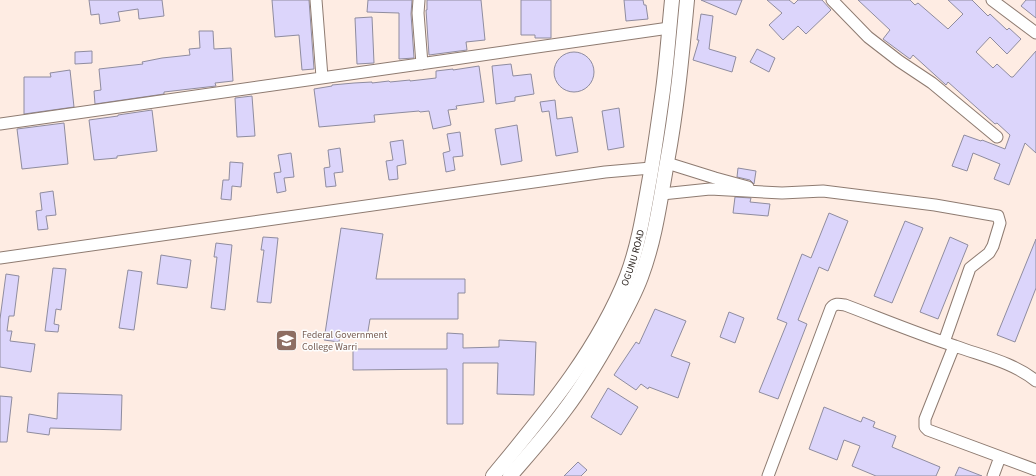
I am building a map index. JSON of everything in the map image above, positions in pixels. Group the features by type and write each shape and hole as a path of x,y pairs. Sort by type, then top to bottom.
{"main road":[{"name":"OGUNU ROAD","path":"493,476 556,399 585,356 615,302 627,276 637,245 651,168 664,88 672,0"},
{"name":"OGUNU ROAD","path":"510,476 542,440 565,410 590,373 627,307 641,278 650,248 662,194 679,90 687,0"}],"street":[{"path":"316,0 322,78"},
{"path":"419,0 418,13 422,64"},
{"path":"832,0 868,37 899,61 932,83 997,137"},
{"path":"992,0 1036,33"},
{"path":"0,124 669,28"},
{"path":"667,163 721,180 782,193"},
{"path":"0,258 598,173 651,168"},
{"path":"662,194 710,189 782,193 822,191 935,205 998,216 1000,223 993,246 989,253 970,268 949,344 925,419 925,427 928,430 1036,470"},
{"path":"768,476 830,308 834,305 845,305 1013,366 1029,375 1036,381"},
{"path":"992,476 1000,457"}],"building":[{"path":"89,0 162,0 164,16 139,19 138,9 118,12 120,21 100,24 99,14 91,15"},
{"path":"272,0 309,0 314,69 302,70 299,35 275,37"},
{"path":"368,0 412,0 411,14 414,58 399,59 399,13 367,12"},
{"path":"427,0 481,0 485,40 466,42 467,50 429,55 426,10"},
{"path":"521,0 551,0 551,38 535,38 535,35 521,35"},
{"path":"624,0 643,0 644,5 646,5 648,19 626,21"},
{"path":"701,0 742,0 736,15"},
{"path":"767,0 789,0 794,4 798,0 822,0 831,10 806,34 798,26 783,40 769,25 782,13"},
{"path":"858,0 910,0 915,5 918,3 948,29 963,14 948,0 972,0 988,16 990,14 1007,30 1009,28 1021,39 1007,54 990,37 976,52 993,68 997,64 1011,77 1013,77 1036,51 1036,153 1025,143 1009,185 994,179 1000,164 973,153 967,171 952,166 964,135 1005,149 1010,135 997,123 995,124 948,82 946,85 913,55 910,59 883,39 890,30"},
{"path":"1026,0 1036,0 1036,18 1021,6"},
{"path":"701,14 713,16 709,49 736,57 732,72 693,60 699,40 697,40"},
{"path":"372,17 374,63 357,64 355,18"},
{"path":"199,31 213,31 214,49 231,48 233,81 215,83 216,86 164,92 164,94 95,104 94,91 101,90 99,69 143,64 142,62 162,58 190,55 189,49 200,48"},
{"path":"757,49 775,58 769,72 750,62"},
{"path":"92,51 92,63 75,64 75,52"},
{"path":"578,52 585,55 591,61 594,72 593,80 585,89 578,92 570,92 563,89 555,80 554,68 557,61 566,53"},
{"path":"511,64 513,76 531,74 534,94 515,97 515,101 496,104 492,66"},
{"path":"479,66 484,102 456,106 457,109 448,110 451,125 433,129 429,111 419,111 374,115 375,122 319,127 314,89 332,85 354,83 410,81 436,78 436,71"},
{"path":"70,70 74,107 24,114 24,77 51,77 50,73"},
{"path":"252,96 255,136 237,137 235,98"},
{"path":"555,100 557,119 572,117 578,152 556,156 549,111 542,112 540,102"},
{"path":"619,108 624,147 608,150 602,111"},
{"path":"152,110 157,151 117,156 117,158 94,160 89,120"},
{"path":"64,123 68,164 22,169 17,129"},
{"path":"517,125 522,161 501,165 495,129"},
{"path":"460,132 463,156 453,157 455,170 446,172 443,153 450,151 447,134"},
{"path":"403,140 406,164 397,166 398,179 389,180 386,161 393,160 390,142"},
{"path":"340,148 343,172 334,173 336,186 326,187 324,168 330,167 328,150"},
{"path":"291,153 294,177 284,178 286,191 277,193 274,173 281,172 278,155"},
{"path":"230,162 243,163 241,187 232,186 231,200 221,199 223,180 229,180"},
{"path":"738,168 756,171 754,184 750,180 737,177"},
{"path":"53,191 56,215 46,216 48,229 38,230 36,211 42,210 40,193"},
{"path":"735,197 751,198 750,202 770,204 768,216 733,213"},
{"path":"829,213 848,221 828,271 819,267 798,320 807,324 778,399 759,392 787,323 777,319 802,254 811,258"},
{"path":"905,221 923,228 892,303 874,296"},
{"path":"341,228 383,234 376,279 465,279 465,293 458,293 458,319 370,319 367,337 340,333 339,342 324,340"},
{"path":"263,237 278,238 271,303 257,302 264,250 261,250"},
{"path":"950,237 968,245 938,319 920,312"},
{"path":"1036,239 1036,288 1015,342 997,335"},
{"path":"216,243 232,245 225,310 211,308 217,257 214,257"},
{"path":"161,255 191,260 187,288 157,284"},
{"path":"53,268 66,269 61,310 56,309 54,324 59,325 58,332 45,331"},
{"path":"128,270 142,272 134,330 119,328"},
{"path":"6,274 19,276 14,316 9,316 7,331 12,331 10,341 35,344 31,372 0,367 0,319"},
{"path":"655,309 686,321 671,356 690,363 678,398 649,387 648,389 641,384 636,390 614,375 636,342 639,344"},
{"path":"729,312 744,318 735,343 720,337"},
{"path":"447,333 463,334 463,348 499,347 499,340 536,342 534,395 497,394 498,363 463,363 463,424 447,424 447,369 353,370 353,349 447,349"},
{"path":"608,388 638,407 621,435 591,417"},
{"path":"58,393 122,395 121,430 50,428 49,435 27,432 29,414 57,419"},
{"path":"0,396 12,397 7,442 0,442"},
{"path":"824,407 861,422 863,417 875,422 873,427 896,436 892,447 940,467 936,476 876,476 852,466 860,446 844,440 837,460 809,449"},
{"path":"578,462 587,470 581,476 564,476"},
{"path":"959,467 982,476 955,476"}],"place":[{"name":"Federal Government College Warri","path":"287,340"}]}
